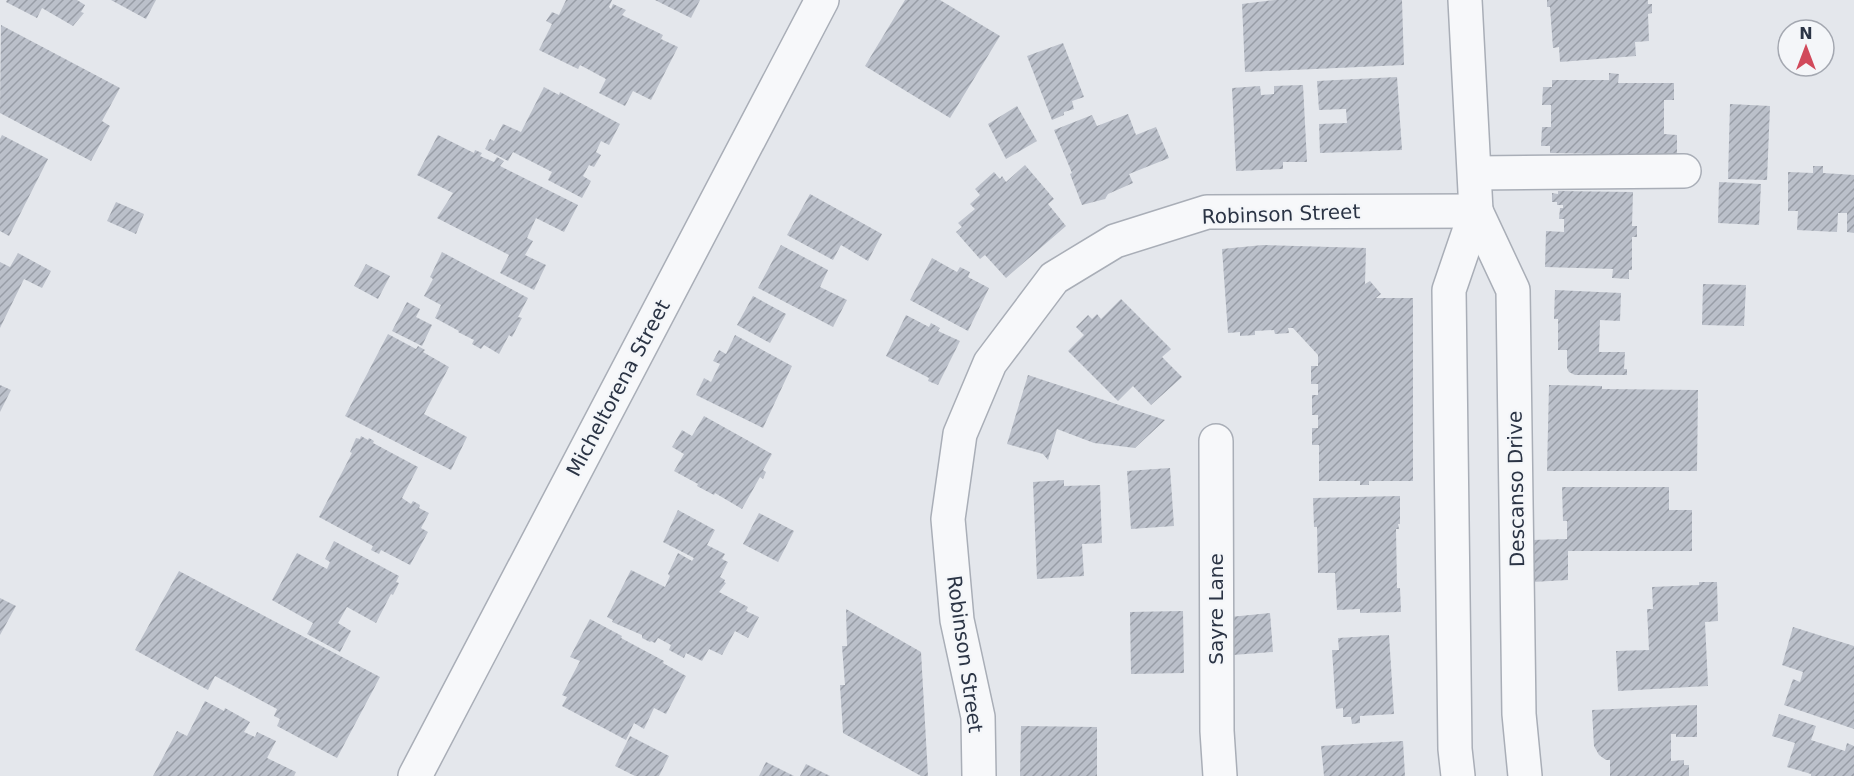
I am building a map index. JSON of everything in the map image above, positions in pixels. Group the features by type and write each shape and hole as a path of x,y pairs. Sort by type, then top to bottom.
{"street":[{"name":"Micheltorena Street","path":"415,776 822,0"},
{"name":"Descanso Drive","path":"1458,776 1455,749 1449,290 1476,211 1465,0"},
{"path":"1475,173 1684,171"},
{"name":"Descanso Drive","path":"1476,211 1513,290 1519,714 1525,776"},
{"name":"Robinson Street","path":"979,776 978,717 957,621 948,519 960,434 990,363 1054,278 1115,240 1207,212 1476,211"},
{"name":"Sayre Lane","path":"1216,441 1217,731 1220,776"}],"building":[{"path":"7,0 77,0 85,5 81,12 84,13 73,26 42,8 37,18 6,2"},
{"path":"111,0 156,0 146,19"},
{"path":"566,0 612,0 609,7 611,9 613,4 626,10 622,15 663,35 661,39 678,47 651,100 633,91 625,106 599,93 606,79 580,65 578,69 539,50 552,24 546,21 552,12 559,15"},
{"path":"655,0 700,0 691,18"},
{"path":"905,0 940,0 1000,36 950,118 865,66"},
{"path":"1275,0 1402,0 1404,65 1245,72 1242,4"},
{"path":"1547,0 1648,0 1648,4 1652,4 1652,13 1648,14 1649,41 1635,42 1636,56 1560,62 1559,47 1553,48 1550,7 1547,7"},
{"path":"1,25 120,88 102,121 110,126 91,161 0,113"},
{"path":"1063,43 1084,97 1072,101 1074,109 1052,120 1027,56"},
{"path":"1609,73 1619,74 1618,83 1674,83 1674,100 1664,100 1664,134 1677,135 1677,158 1606,163 1606,154 1550,153 1550,146 1541,146 1542,127 1551,127 1551,105 1542,105 1543,87 1552,87 1552,80 1609,80"},
{"path":"1397,77 1402,150 1320,153 1319,124 1347,123 1346,109 1319,110 1317,81"},
{"path":"1303,85 1307,162 1283,162 1283,169 1236,171 1232,88 1260,86 1261,95 1274,94 1274,86"},
{"path":"544,87 559,95 560,92 620,124 609,145 601,141 596,152 601,155 594,167 589,165 583,176 591,181 582,198 548,180 552,172 513,152 508,161 485,149 490,139 494,141 503,124 521,132"},
{"path":"1730,104 1770,106 1767,180 1728,179"},
{"path":"1017,106 1037,141 1006,159 988,124"},
{"path":"1128,114 1136,135 1156,127 1169,158 1129,174 1133,183 1108,194 1105,199 1082,205 1070,174 1072,173 1054,130 1092,115 1097,126"},
{"path":"2,135 48,159 9,236 0,231 0,139"},
{"path":"438,135 474,153 475,150 482,153 480,156 494,162 497,157 504,161 500,166 578,205 564,232 536,218 527,238 533,241 525,255 546,265 534,290 500,273 509,255 437,218 453,193 417,175"},
{"path":"1025,165 1054,199 1048,204 1066,226 1006,278 985,255 980,259 956,232 962,227 958,223 975,209 970,204 980,195 975,189 994,172 1000,179 1002,176 1006,182"},
{"path":"1813,166 1823,166 1823,173 1854,175 1854,233 1847,232 1847,213 1838,213 1837,232 1797,230 1798,211 1788,211 1788,172 1813,173"},
{"path":"1719,182 1761,184 1759,225 1718,223"},
{"path":"1558,191 1633,192 1632,226 1637,226 1637,237 1632,237 1632,270 1629,270 1629,279 1612,278 1613,269 1545,267 1546,231 1564,232 1564,219 1559,219 1560,208 1563,208 1563,205 1552,202 1552,193 1558,194"},
{"path":"810,194 882,234 868,261 841,245 833,260 787,235"},
{"path":"116,202 144,214 136,234 107,221"},
{"path":"781,245 828,270 820,287 847,300 833,327 758,288"},
{"path":"1263,245 1366,248 1365,284 1370,281 1381,294 1376,298 1413,298 1413,481 1369,481 1369,485 1360,485 1360,481 1319,481 1319,445 1312,445 1312,428 1318,428 1318,415 1312,415 1312,395 1318,395 1318,384 1311,384 1311,366 1318,366 1318,355 1293,328 1288,328 1289,333 1275,334 1274,330 1255,331 1255,335 1240,336 1240,332 1228,333 1222,249"},
{"path":"442,252 528,298 518,317 522,318 512,337 509,335 499,354 484,345 481,349 472,344 474,340 435,318 441,305 424,296 433,279 430,277"},
{"path":"18,253 51,271 42,288 24,279 0,328 0,262 10,267"},
{"path":"932,258 957,272 960,267 970,272 968,277 989,288 968,331 910,300"},
{"path":"366,264 390,276 378,299 354,286"},
{"path":"1703,284 1746,285 1744,326 1702,325"},
{"path":"1555,290 1621,293 1620,321 1600,320 1599,352 1625,352 1624,369 1627,369 1627,375 1575,375 1569,372 1567,350 1558,350 1558,319 1554,319"},
{"path":"753,296 786,314 770,343 737,325"},
{"path":"1121,299 1171,349 1162,357 1182,377 1151,405 1133,386 1118,401 1068,351 1084,335 1076,327 1088,315 1092,319 1097,314 1101,319"},
{"path":"407,302 420,309 416,317 432,325 422,346 392,331"},
{"path":"906,315 929,327 931,323 940,328 938,331 960,341 938,385 886,356"},
{"path":"388,334 416,349 418,346 425,350 423,352 449,367 424,414 467,437 451,470 345,416"},
{"path":"735,335 792,366 763,428 696,395 704,378 711,382 720,364 713,361 719,350 726,354"},
{"path":"1028,375 1165,420 1135,448 1094,443 1057,429 1048,460 1043,454 1007,444"},
{"path":"0,385 11,390 0,412"},
{"path":"1549,385 1602,386 1602,389 1698,390 1697,471 1547,471"},
{"path":"704,416 772,454 763,470 766,472 763,479 760,477 742,509 715,493 714,495 697,486 698,484 674,471 684,454 672,447 682,430 692,436"},
{"path":"361,436 368,440 369,438 374,441 373,443 418,467 402,498 411,504 413,501 420,505 419,508 429,513 421,528 428,532 410,565 381,550 379,554 371,550 373,546 319,517 352,453 350,452 356,438 360,439"},
{"path":"1170,468 1174,526 1131,529 1127,471"},
{"path":"1064,480 1064,486 1100,485 1102,543 1082,544 1084,576 1037,579 1033,482"},
{"path":"1562,487 1669,487 1669,510 1692,510 1692,551 1568,551 1568,580 1532,582 1531,540 1567,539 1567,521 1563,521"},
{"path":"1400,496 1400,524 1398,524 1399,529 1396,529 1397,588 1400,588 1401,612 1360,613 1360,609 1337,610 1335,573 1318,573 1317,527 1314,527 1313,498"},
{"path":"678,510 715,530 707,545 725,554 722,559 728,562 720,577 726,583 719,592 748,607 746,611 759,617 748,638 735,631 722,655 709,649 702,661 686,653 684,658 669,650 671,645 658,638 655,643 650,642 642,638 642,635 612,622 613,620 607,617 631,570 665,587 670,576 668,574 678,553 692,561 694,558 663,542"},
{"path":"759,513 794,531 778,562 743,544"},
{"path":"334,541 399,576 396,582 399,583 376,623 347,607 338,623 351,631 340,652 307,634 313,623 272,600 297,553 327,569 330,562 325,559"},
{"path":"179,571 380,677 337,758 277,726 280,719 274,716 277,709 215,676 208,690 135,650"},
{"path":"1699,582 1717,582 1718,621 1705,622 1708,686 1618,691 1616,651 1649,650 1647,609 1653,609 1652,587 1699,585"},
{"path":"0,598 16,606 0,635"},
{"path":"846,609 921,652 928,776 921,776 843,733 840,685 845,685 842,646 847,646"},
{"path":"1183,611 1184,673 1131,674 1130,612"},
{"path":"1270,613 1273,652 1233,655 1230,617"},
{"path":"590,619 686,676 666,714 654,708 644,729 634,723 626,740 562,706 567,697 562,695 580,661 570,657"},
{"path":"1793,627 1854,646 1854,729 1784,705 1793,679 1800,682 1803,672 1782,665"},
{"path":"1389,635 1394,714 1360,716 1360,723 1352,724 1351,717 1343,717 1343,708 1336,709 1332,650 1339,650 1338,638"},
{"path":"205,701 224,711 225,708 250,722 244,732 255,737 257,732 276,741 267,758 296,772 294,776 153,776 177,731 187,736"},
{"path":"1697,705 1697,737 1676,737 1676,734 1671,734 1671,761 1684,760 1684,765 1689,765 1689,776 1610,776 1610,760 1599,755 1594,746 1592,710"},
{"path":"1779,714 1816,726 1811,740 1845,751 1847,743 1854,746 1854,776 1811,776 1811,774 1787,767 1795,743 1772,736"},
{"path":"1021,726 1097,727 1097,776 1020,776"},
{"path":"630,736 669,756 659,776 635,776 615,766"},
{"path":"1403,741 1405,776 1324,776 1321,746"},
{"path":"766,762 794,776 759,776"},
{"path":"806,764 830,776 800,776"}]}
